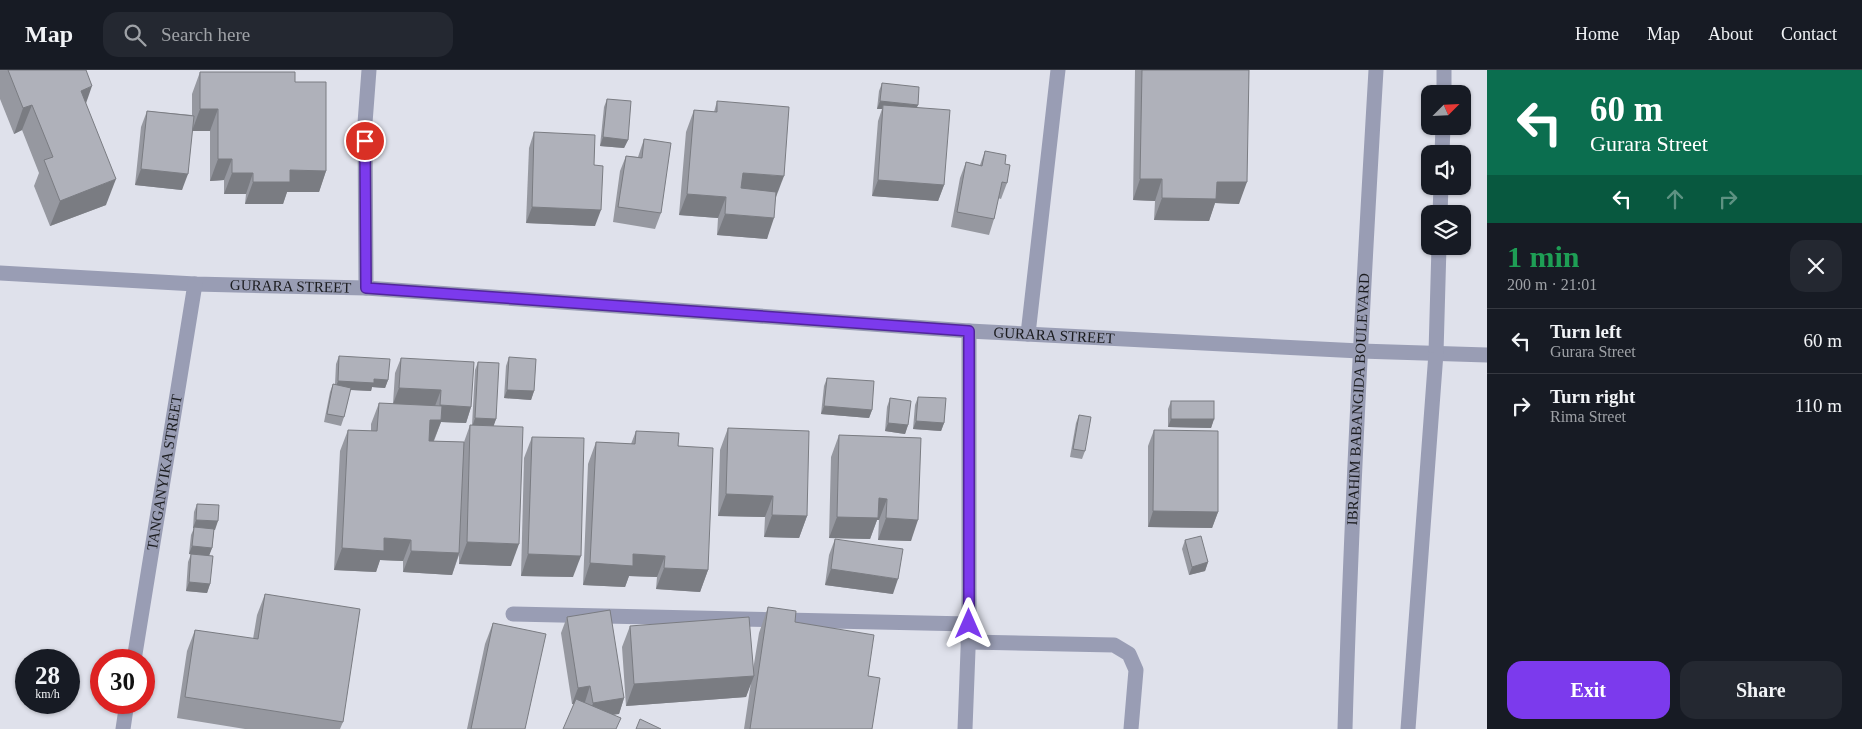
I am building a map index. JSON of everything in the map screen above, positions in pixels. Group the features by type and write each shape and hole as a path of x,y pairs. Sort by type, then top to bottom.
{"street":[{"path":"366,288 365,123 370,70"},
{"path":"1028,334 1058,70"},
{"name":"IBRAHIM BABANGIDA BOULEVARD","path":"1345,729 1348,600 1376,70"},
{"path":"1444,70 1444,85"},
{"path":"1408,729 1436,353 1439,255"},
{"name":"GURARA STREET","path":"0,273 195,284 366,288 969,331 1360,351 1487,355"},
{"name":"TANGANYIKA STREET","path":"136,649 195,284"},
{"path":"965,729 969,624 969,331"},
{"path":"514,614 969,624"},
{"path":"968,642 1114,645 1129,654 1136,670 1131,729"},
{"path":"123,729 125,714"}],"building":[{"path":"8,70 86,70 92,86 81,91 116,179 60,201 44,160 53,157 32,105 23,108"},
{"path":"1142,70 1249,70 1247,182 1217,182 1216,199 1162,198 1162,179 1140,179"},
{"path":"200,72 295,72 295,82 326,82 326,171 290,170 290,182 253,182 253,173 232,173 232,159 218,159 218,109 200,109"},
{"path":"882,83 919,87 918,105 880,101"},
{"path":"607,99 631,101 628,140 603,137"},
{"path":"717,101 789,107 784,176 743,173 741,188 776,192 774,218 725,214 726,197 687,194 694,110 717,112"},
{"path":"883,105 950,110 944,185 878,180"},
{"path":"147,111 194,116 188,174 141,169"},
{"path":"534,132 595,135 594,165 603,166 601,210 532,207"},
{"path":"644,139 671,143 661,213 618,207 626,156 642,158"},
{"path":"985,151 1006,155 1005,164 1010,165 1007,183 1002,182 994,219 957,212 966,162 982,166"},
{"path":"339,356 390,359 388,380 374,379 374,383 338,381"},
{"path":"509,357 536,359 534,391 507,390"},
{"path":"401,358 474,362 471,407 440,405 441,390 399,388"},
{"path":"478,362 499,363 496,419 475,418"},
{"path":"827,378 874,381 872,410 824,406"},
{"path":"333,384 351,388 344,417 327,414"},
{"path":"918,397 946,398 944,423 916,421"},
{"path":"890,398 911,401 908,425 888,423"},
{"path":"1171,401 1214,401 1214,419 1171,419"},
{"path":"379,403 442,406 441,420 430,420 429,441 464,442 459,553 411,551 411,540 384,538 384,551 342,548 348,430 377,431"},
{"path":"1079,415 1091,417 1085,451 1073,449"},
{"path":"470,425 523,427 519,544 467,542"},
{"path":"728,428 809,431 807,516 772,515 773,496 726,494"},
{"path":"1154,430 1218,431 1218,512 1153,511"},
{"path":"636,431 679,433 678,446 713,448 708,570 664,568 665,556 633,554 633,566 590,563 596,442 635,444"},
{"path":"839,435 921,438 918,520 886,518 887,499 879,498 878,518 837,517"},
{"path":"532,437 584,438 581,556 528,554"},
{"path":"197,504 219,505 218,521 196,520"},
{"path":"194,527 214,529 212,548 192,546"},
{"path":"1201,536 1208,562 1192,567 1185,540"},
{"path":"835,539 903,549 898,579 831,569"},
{"path":"191,554 213,556 210,584 189,582"},
{"path":"265,594 360,609 343,722 185,697 195,630 258,639"},
{"path":"768,607 796,611 795,622 874,635 868,676 880,678 872,729 750,729"},
{"path":"610,610 624,698 593,703 590,686 578,688 567,617"},
{"path":"749,617 754,676 634,684 630,626"},
{"path":"493,623 546,634 525,729 471,729"},
{"path":"576,699 621,718 616,729 563,729"},
{"path":"640,719 661,729 636,729"}],"route":[{"path":"365,141 366,288 969,331 969,624"}]}
